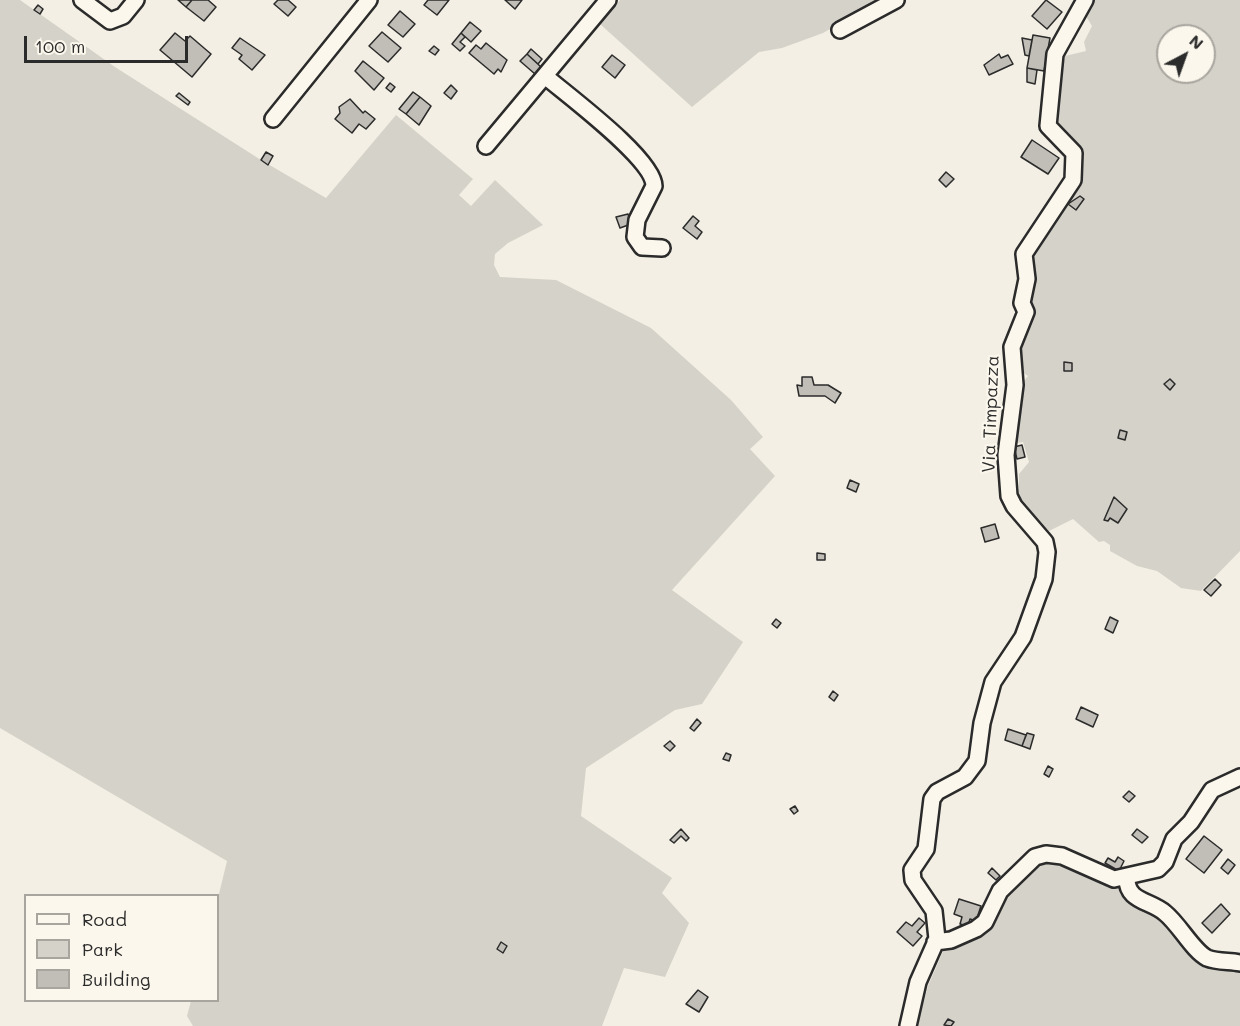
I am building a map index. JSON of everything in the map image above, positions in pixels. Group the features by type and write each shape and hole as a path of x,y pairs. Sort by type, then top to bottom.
{"street":[{"path":"81,0 110,21 123,16 136,0"},
{"path":"273,118 369,0"},
{"path":"486,146 608,0"},
{"path":"840,30 896,0"},
{"name":"Via Timpazza","path":"908,1026 918,982 935,942 934,910 928,898 913,880 912,870 926,849 932,800 937,792 965,777 978,761 982,723 993,682 1023,637 1044,579 1047,552 1045,542 1014,506 1009,496 1006,455 1015,385 1012,347 1026,312 1022,303 1027,279 1023,263 1027,246 1073,180 1074,153 1048,126 1050,88 1054,54 1085,0"},
{"path":"545,76 634,152 651,172 654,186 638,220 634,237 642,247 662,248"},
{"path":"935,942 951,940 976,930 985,922 1000,891 1035,857 1046,854 1062,856 1114,879 1158,869 1165,862 1174,839 1191,822 1212,790 1240,777"},
{"path":"1127,877 1130,892 1137,899 1161,909 1175,921 1200,952 1208,958 1240,963"}],"green space":[{"path":"0,0 20,0 115,67 261,160 326,198 396,115 473,179 459,195 471,206 495,180 543,225 508,243 495,254 494,265 500,277 556,280 651,328 731,400 763,437 750,449 775,476 672,590 743,642 702,704 675,710 586,768 581,816 672,878 662,893 689,923 665,977 624,968 602,1026 193,1026 187,1016 191,1002 219,1002 219,894 227,861 0,728"},
{"path":"620,0 882,0 823,33 782,48 759,52 692,107 600,24"},
{"path":"1091,0 1240,0 1240,551 1201,591 1181,588 1157,571 1137,566 1110,551 1110,545 1104,541 1099,542 1073,519 1049,531 1019,496 1019,474 1029,462 1023,442 1012,444 1020,386 1028,376 1021,371 1017,350 1028,261 1055,214 1081,180 1082,162 1078,149 1056,127 1056,94 1065,56 1086,51 1084,42 1092,26 1084,13"},
{"path":"1050,861 1078,865 1120,885 1164,917 1192,947 1240,970 1240,1026 917,1026 928,986 944,949 986,930 1005,893 1037,863"}],"building":[{"path":"178,0 192,0 186,7"},
{"path":"192,0 208,0 216,7 204,21 186,7"},
{"path":"278,0 288,0 296,7 288,16 274,4"},
{"path":"428,0 449,0 437,15 424,5"},
{"path":"505,0 522,0 515,9"},
{"path":"1046,0 1062,12 1047,29 1032,16"},
{"path":"38,5 43,9 40,14 34,10"},
{"path":"400,11 415,24 403,37 388,25"},
{"path":"470,22 481,31 471,42 461,33"},
{"path":"382,32 401,48 388,62 369,46"},
{"path":"175,33 185,41 190,36 211,54 192,77 160,50"},
{"path":"461,33 465,37 460,42 465,46 460,51 452,44"},
{"path":"1033,35 1050,38 1044,71 1027,68"},
{"path":"240,38 265,55 252,70 239,59 242,55 232,48"},
{"path":"1022,38 1032,40 1029,56 1025,55"},
{"path":"486,43 507,60 501,72 498,69 494,74 469,53 476,45 481,49"},
{"path":"434,46 439,50 435,55 429,51"},
{"path":"531,49 542,59 538,64 527,54"},
{"path":"527,54 541,67 535,74 520,61"},
{"path":"999,54 1001,58 1008,55 1013,64 989,75 984,65"},
{"path":"612,55 625,65 615,78 602,67"},
{"path":"363,61 384,78 374,90 355,71"},
{"path":"1027,68 1037,70 1035,84 1027,82"},
{"path":"390,83 395,87 391,92 386,88"},
{"path":"451,85 457,91 451,99 444,93"},
{"path":"413,92 420,97 406,114 399,109"},
{"path":"179,93 190,102 188,105 176,96"},
{"path":"420,97 431,106 419,125 406,114"},
{"path":"350,99 363,113 365,111 375,119 366,129 359,124 352,133 335,119 340,113 339,107"},
{"path":"1032,140 1059,158 1048,174 1021,157"},
{"path":"266,152 273,156 268,165 261,160"},
{"path":"946,172 954,179 946,187 939,180"},
{"path":"1080,196 1084,199 1076,210 1068,204"},
{"path":"628,214 631,224 620,228 616,217"},
{"path":"693,216 699,221 695,226 702,232 697,239 683,228"},
{"path":"1064,362 1072,363 1072,371 1064,371"},
{"path":"802,377 812,377 814,385 828,385 841,393 835,403 825,396 799,396 797,385 802,386"},
{"path":"1170,379 1175,384 1170,390 1164,384"},
{"path":"1120,430 1127,432 1125,440 1118,438"},
{"path":"1022,445 1025,457 1017,459 1014,447"},
{"path":"850,480 859,484 856,492 847,488"},
{"path":"1114,497 1127,509 1118,523 1110,518 1108,521 1104,520"},
{"path":"995,524 999,538 985,542 981,528"},
{"path":"817,553 825,554 825,560 817,560"},
{"path":"1215,579 1221,585 1211,596 1204,590"},
{"path":"1110,617 1118,621 1113,633 1105,629"},
{"path":"776,619 781,623 777,628 772,624"},
{"path":"833,691 838,695 834,701 829,697"},
{"path":"1081,707 1098,715 1093,727 1076,719"},
{"path":"697,719 701,723 694,731 690,728"},
{"path":"1008,729 1026,735 1022,746 1005,740"},
{"path":"1027,733 1034,735 1030,749 1022,746"},
{"path":"670,741 675,746 670,751 664,746"},
{"path":"726,753 731,755 729,761 723,759"},
{"path":"1048,766 1053,769 1049,777 1044,774"},
{"path":"1129,791 1135,796 1129,802 1123,797"},
{"path":"795,806 798,811 794,814 790,809"},
{"path":"681,829 689,838 686,841 681,836 674,843 670,840"},
{"path":"1137,829 1148,837 1142,843 1132,835"},
{"path":"1204,836 1222,850 1204,873 1186,859"},
{"path":"1118,857 1124,861 1119,871 1105,863 1108,858 1115,862"},
{"path":"1228,859 1235,865 1228,874 1221,868"},
{"path":"992,868 1000,876 996,880 988,873"},
{"path":"959,899 981,906 976,921 970,919 968,926 960,924 962,917 954,914"},
{"path":"1221,904 1230,914 1212,933 1202,923"},
{"path":"919,918 925,923 917,932 922,936 913,946 897,932 906,922 912,926"},
{"path":"501,942 507,946 503,953 497,949"},
{"path":"698,990 708,997 699,1012 686,1004"},
{"path":"948,1019 954,1022 951,1026 944,1025"}]}
